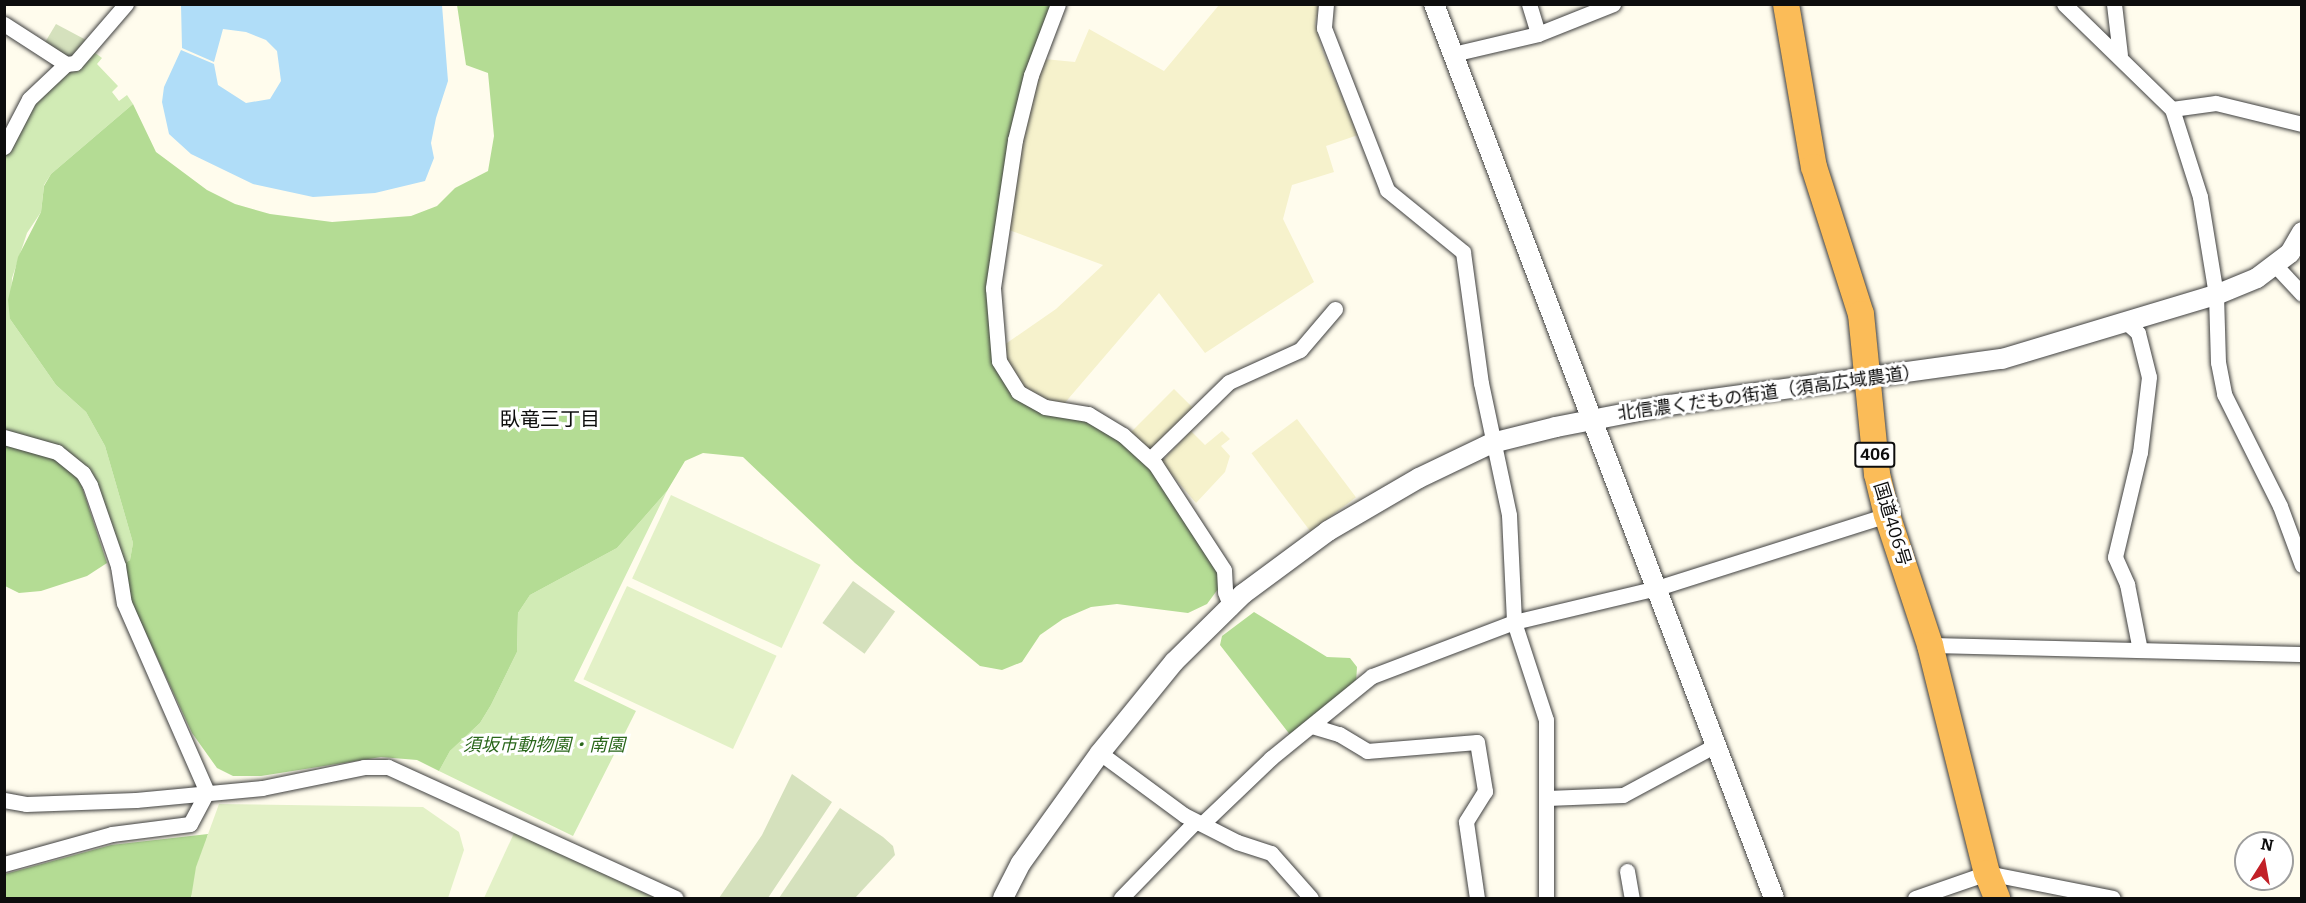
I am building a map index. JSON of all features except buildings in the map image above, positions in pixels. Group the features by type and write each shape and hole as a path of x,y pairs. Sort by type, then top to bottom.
{"highway":[{"name":"国道406号","path":"1786,4 1814,167 1852,278 1870,379 1877,474 1887,515 1930,645 1987,873 1997,898"}],"street":[{"path":"4,147 29,99 66,64 75,63 126,4"},
{"path":"1058,4 1031,75 1015,140 993,288 999,361 1018,392 1045,407 1088,414 1123,435 1150,459 1192,515 1224,570 1225,592 1231,608"},
{"path":"1326,4 1324,28 1387,190 1463,252 1492,443 1509,515 1514,622 1546,720 1546,898"},
{"path":"1434,4 1774,898"},
{"path":"1529,4 1538,34"},
{"path":"1453,54 1538,34 1613,4"},
{"path":"2064,4 2120,55 2172,109 2195,173 2216,295 2218,362 2224,394 2280,506 2301,565"},
{"path":"2114,4 2120,55"},
{"path":"4,24 66,64"},
{"path":"2172,109 2216,104 2301,124"},
{"path":"2301,232 2276,266 2301,294"},
{"name":"北信濃くだもの街道（須高広域農道）","path":"1003,898 1021,863 1100,753 1174,662 1231,608 1328,531 1419,478 1492,443 1669,405 2002,359 2216,295 2276,266"},
{"path":"1150,459 1229,381 1300,350 1335,309"},
{"path":"2127,323 2138,333 2148,377 2140,452 2115,557 2127,584 2140,650"},
{"path":"4,437 57,452 83,473 90,485 118,566 124,603 207,792"},
{"path":"1121,898 1194,823 1203,823 1372,676 1514,622 1657,588 1887,515"},
{"path":"1930,645 2301,654"},
{"path":"1312,726 1339,734 1367,751 1478,742 1485,791 1466,822 1478,898"},
{"path":"1547,798 1623,795 1716,745"},
{"path":"1100,753 1184,815 1237,842 1271,853 1311,898"},
{"path":"4,800 26,804 114,801 261,788 364,767 388,767 676,898"},
{"path":"4,864 112,834 190,824 207,792"},
{"path":"1626,871 1632,898"},
{"path":"1915,898 1987,873 2113,898"}],"shaded area":[{"path":"1219,5 1319,5 1315,24 1323,52 1358,135 1326,146 1334,172 1292,185 1283,219 1314,282 1205,353 1159,293 1063,405 1046,402 1020,385 1004,358 1004,345 1056,309 1103,265 1009,230 1022,140 1044,59 1075,62 1089,29 1164,71"},
{"path":"1174,389 1193,408 1150,451 1131,432"},
{"path":"1297,419 1356,497 1310,532 1251,453"},
{"path":"1191,431 1205,445 1222,431 1230,439 1221,446 1230,456 1225,472 1196,503 1161,462"}],"green space":[{"path":"457,5 1058,5 1031,75 993,288 999,361 1018,392 1088,414 1155,464 1224,570 1218,589 1207,604 1188,613 1117,604 1091,607 1063,619 1040,635 1022,662 1002,670 980,666 855,563 743,457 703,453 685,461 667,491 617,548 530,595 518,613 517,652 491,705 480,723 450,751 439,771 417,760 381,757 261,776 233,776 217,768 192,733 131,601 122,565 130,560 133,543 105,446 86,412 56,385 10,319 8,300 18,257 41,212 44,186 51,174 133,104 156,152 207,190 235,204 270,214 332,222 411,216 437,206 455,188 488,171 494,136 488,73 466,65"},
{"path":"56,24 88,41 71,61 44,44"},
{"path":"94,52 102,58 97,64 118,86 112,92 119,101 127,95 133,104 51,174 44,185 41,212 27,233 12,278 10,319 56,385 86,412 105,446 133,543 130,560 122,565 96,487 5,431 5,157 33,100 67,70 76,70"},
{"path":"5,444 54,456 80,481 107,563 87,576 41,591 19,593 5,586"},
{"name":"須坂市動物園・南園","path":"667,491 574,681 636,711 573,836 439,771 450,751 480,723 491,705 517,652 518,613 530,595 617,548"},
{"path":"671,495 821,565 782,648 632,578"},
{"path":"853,581 895,612 865,654 822,623"},
{"path":"627,586 777,656 733,749 583,679"},
{"path":"1254,612 1327,657 1350,658 1357,667 1356,683 1291,736 1220,645 1222,636"},
{"path":"792,774 832,802 768,898 719,898 762,835"},
{"path":"219,804 423,807 459,832 464,850 448,898 191,898 196,867"},
{"path":"840,808 883,837 893,846 895,855 855,898 779,898"},
{"path":"515,831 655,898 484,898"},
{"path":"208,834 191,898 5,898 5,874 111,845"}],"water":[{"path":"181,5 442,5 448,81 431,143 434,158 425,181 375,193 313,197 253,184 191,154 169,134 162,102 164,87 181,50 214,64 218,85 246,103 270,99 281,81 277,51 266,40 246,32 223,29 214,62 182,48"}],"district":[{"name":"臥竜三丁目","path":"550,419"}]}
